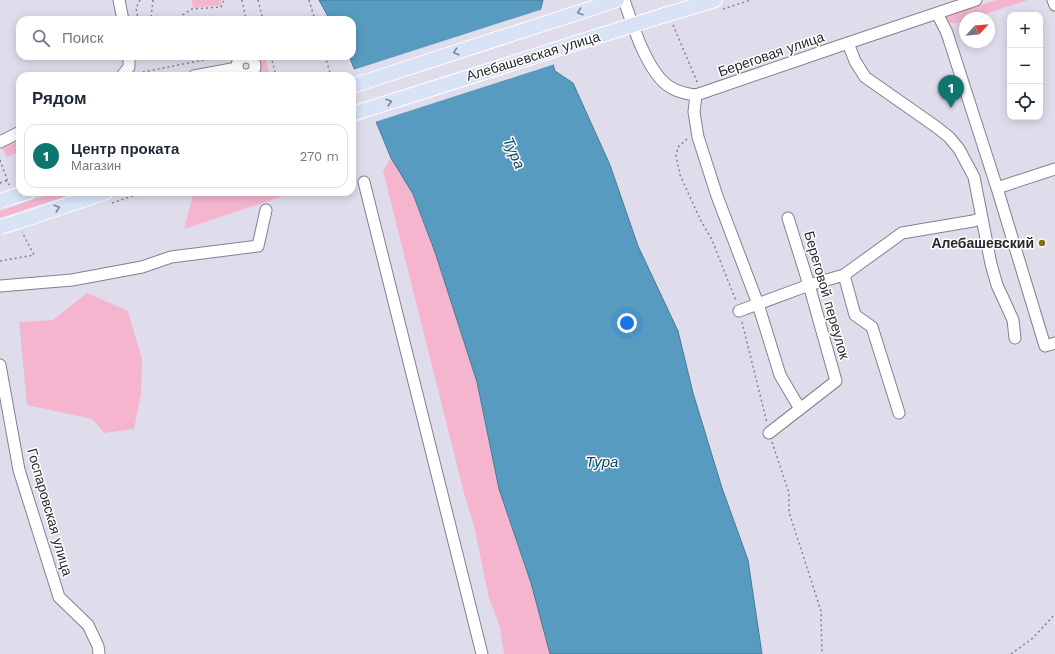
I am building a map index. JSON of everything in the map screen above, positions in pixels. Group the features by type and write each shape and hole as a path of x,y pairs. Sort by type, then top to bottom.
{"main road":[{"name":"Алебашевская улица","path":"356,85 617,0"},
{"name":"Алебашевская улица","path":"356,113 670,19 689,4 715,0"},
{"path":"0,201 12,191 16,191"},
{"path":"0,227 21,226 96,196"}],"street":[{"path":"119,0 122,16"},
{"path":"624,0 642,46 660,80 679,92 697,90 694,112 698,137 725,219 758,304 780,375 800,409 769,433"},
{"name":"Береговая улица","path":"697,90 848,43 976,0"},
{"path":"1053,0 1055,5"},
{"path":"937,13 947,33 997,188 1045,346 1055,343"},
{"path":"848,43 855,61 864,76 935,126 949,137 959,148 974,176 991,264 997,285 1013,320 1015,338"},
{"path":"125,72 129,67 129,60"},
{"path":"216,72 238,68"},
{"path":"0,142 16,134"},
{"path":"997,188 1055,169"},
{"path":"364,182 482,654"},
{"path":"0,286 72,280 142,267 171,257 258,246 266,210"},
{"name":"Береговой переулок","path":"788,218 809,285 836,381 800,409"},
{"path":"739,311 809,285 844,275 902,233 973,221 982,218"},
{"path":"844,275 855,315 872,326 899,413"},
{"name":"Госпаровская улица","path":"0,365 19,470 59,597 88,624 98,646 99,654"}],"path":[{"path":"137,16 136,8 140,0"},
{"path":"151,16 154,0"},
{"path":"181,16 192,9 222,7 224,0"},
{"path":"242,0 245,16"},
{"path":"258,0 262,16"},
{"path":"309,0 314,16"},
{"path":"670,19 697,90"},
{"path":"142,72 204,60"},
{"path":"272,60 275,72"},
{"path":"326,60 330,72"},
{"path":"688,138 678,147 676,156 680,175 700,219 712,240 739,311 769,433 789,493 789,512 821,611 822,654"},
{"path":"0,160 12,191"},
{"path":"0,183 8,180"},
{"path":"0,261 34,256 21,226"},
{"path":"1011,654 1033,638 1055,614"}],"shaded area":[{"path":"192,0 221,0 221,5 193,8"},
{"path":"997,0 1028,0 991,12 959,12 959,22 952,23 948,21 946,18 948,15"},
{"path":"258,60 266,60 269,72 257,72 260,66"},
{"path":"16,142 16,154 7,157 2,148"},
{"path":"391,158 413,194 435,252 477,382 499,489 531,583 550,654 504,654 500,627 489,598 474,526 464,493 383,171"},
{"path":"44,196 66,196 0,218 0,211"},
{"path":"193,196 283,196 184,229"},
{"path":"87,293 128,311 142,360 141,394 134,429 104,433 92,419 27,405 19,322 53,320"}],"water":[{"name":"Тура","path":"319,0 543,0 539,15 555,71 573,83 610,165 638,246 678,331 693,393 722,488 748,560 762,654 550,654 531,583 499,489 477,382 435,252 413,194 391,158 351,60 356,60 356,16 328,16"}],"pier":[{"path":"543,9 541,15 555,64 375,122 356,77 356,72 353,70"}],"place":[{"name":"Центр проката","path":"951,108"},
{"name":"Алебашевский","path":"1042,243"}]}
